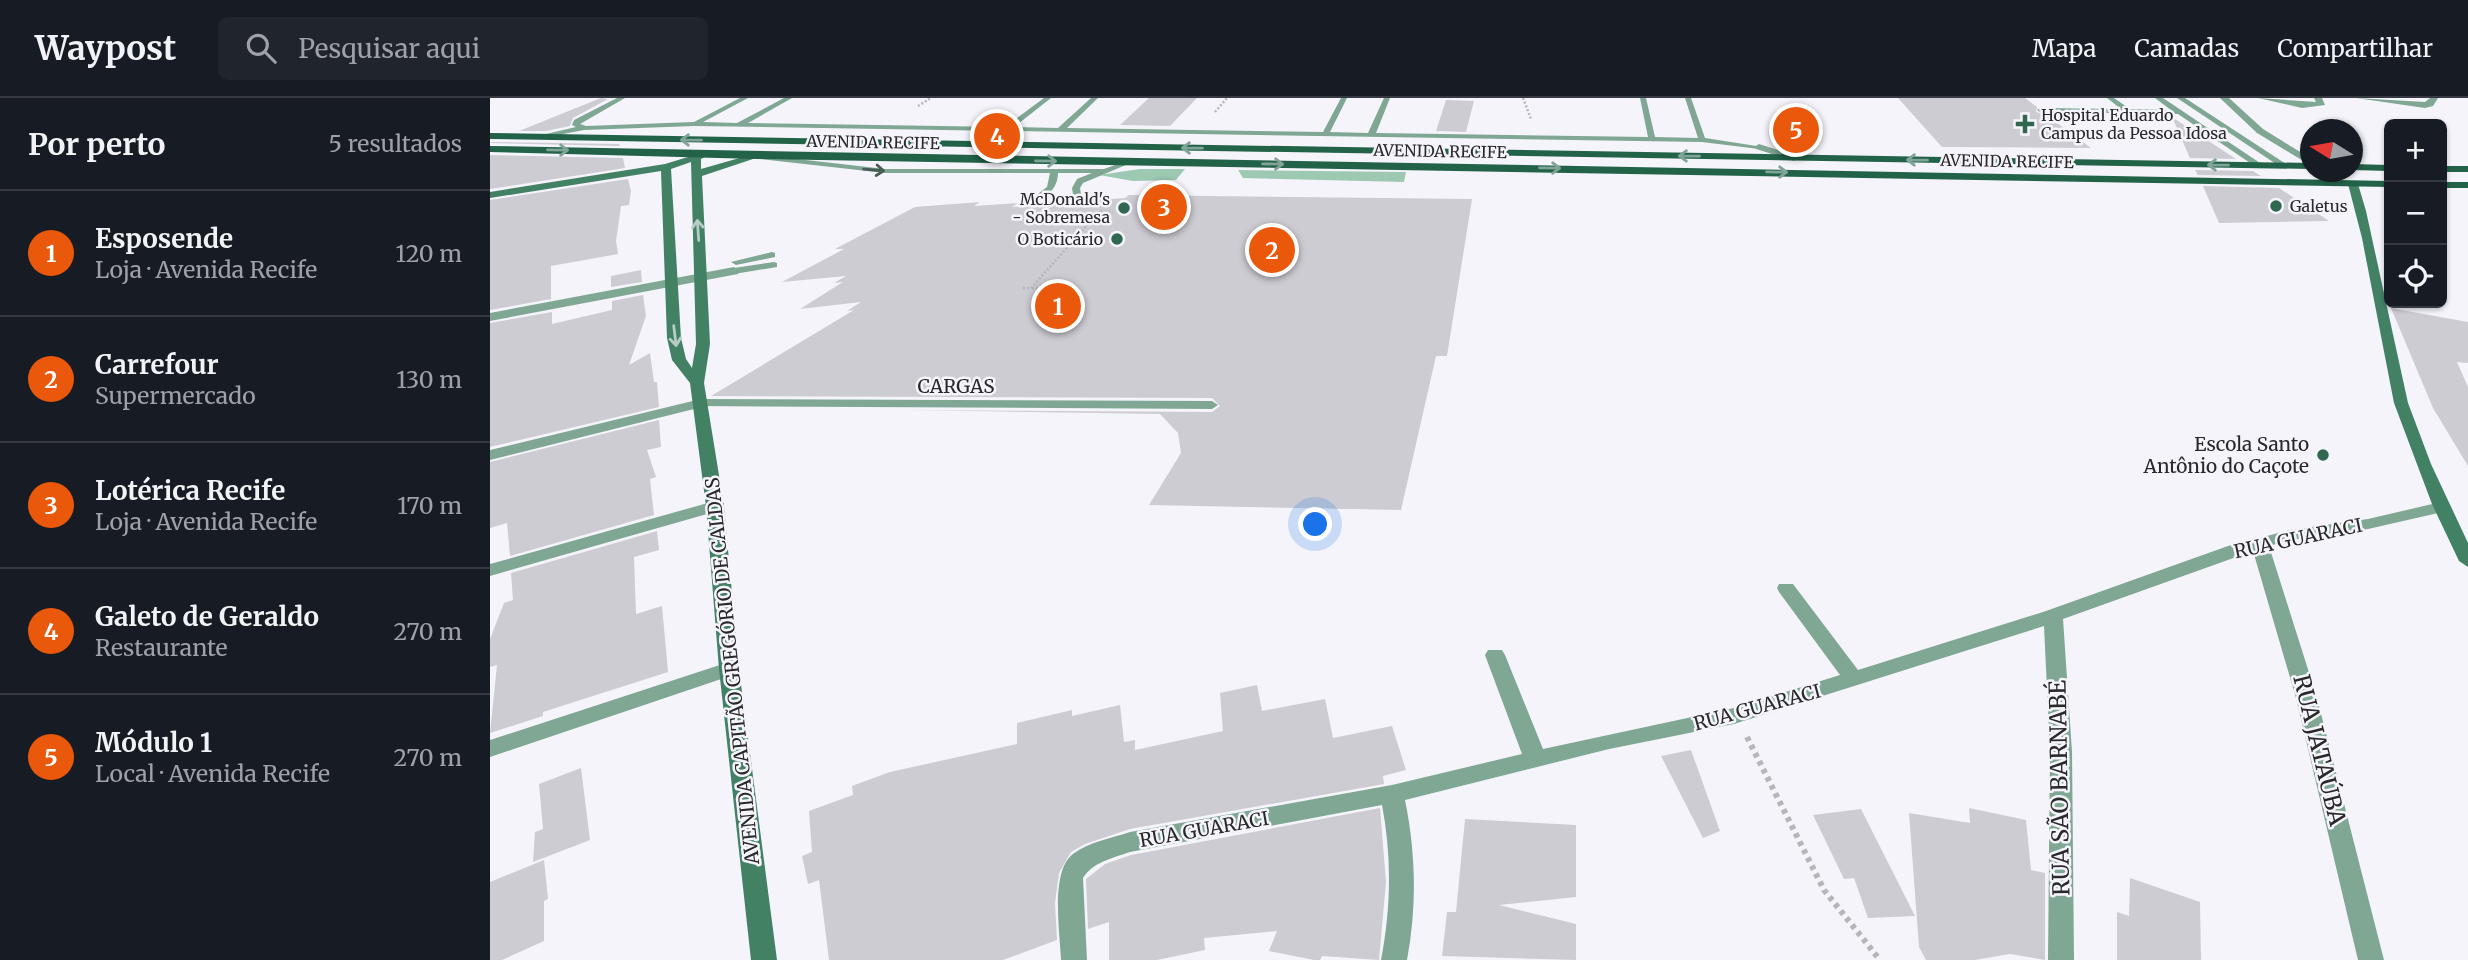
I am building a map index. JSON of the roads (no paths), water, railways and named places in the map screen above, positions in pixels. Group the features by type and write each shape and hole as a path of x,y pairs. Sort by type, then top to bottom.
{"main road":[{"name":"AVENIDA RECIFE","path":"490,136 2300,165"},
{"path":"490,195 666,167 727,148 955,148 1029,145"},
{"name":"AVENIDA RECIFE","path":"490,149 2384,184"},
{"path":"695,175 726,163 757,156"},
{"name":"AVENIDA CAPITÃO GREGÓRIO DE CALDAS","path":"696,158 704,344 699,393 715,506 729,669 764,960"},
{"name":"AVENIDA CAPITÃO GREGÓRIO DE CALDAS","path":"666,167 674,338 679,360 699,393"},
{"path":"2363,167 2384,167"},
{"path":"2447,169 2468,169"},
{"path":"2353,184 2365,220 2377,297 2402,405 2441,507 2468,561"},
{"path":"2447,185 2468,185"}],"street":[{"path":"2224,98 2260,131 2300,157"},
{"path":"2262,98 2318,106 2321,105 2318,98"},
{"path":"2360,98 2425,105 2430,104 2434,98"},
{"path":"1759,146 1794,158"},
{"path":"700,261 733,267"},
{"path":"490,317 701,277 733,267"},
{"path":"490,455 699,393"},
{"path":"490,570 715,506"},
{"name":"RUA GUARACI","path":"1074,960 1071,877 1080,862 1098,852 1130,842 1392,794 1734,716 2053,616 2259,542 2368,524 2441,507"},
{"name":"RUA JATAÚBA","path":"2259,542 2288,626 2318,733 2371,960"},
{"path":"1786,588 1854,679"},
{"name":"RUA SÃO BARNABÉ","path":"2053,616 2061,752 2061,960"},
{"path":"1495,655 1536,760"},
{"path":"490,748 729,669"},
{"path":"1392,794 1402,842 1404,892 1394,960"}],"lane":[{"path":"584,128 576,123 622,98"},
{"path":"694,124 745,98"},
{"path":"739,125 789,98"},
{"path":"1007,129 1048,98"},
{"path":"1060,130 1096,98"},
{"path":"1325,135 1345,98"},
{"path":"1371,135 1387,98"},
{"path":"1643,98 1652,139"},
{"path":"1688,98 1702,141"},
{"path":"2046,98 2062,110"},
{"path":"2110,98 2128,111"},
{"path":"2158,98 2259,165"},
{"path":"2179,98 2285,166"},
{"path":"2084,104 2092,111"},
{"path":"2040,110 2179,112"},
{"path":"537,137 584,128 694,124 1652,139 1759,146"},
{"path":"757,156 885,171 1104,171"},
{"path":"1078,200 1076,188 1080,181 1129,162"},
{"path":"1034,200 1052,186 1056,176 1054,171"},
{"path":"733,267 773,260"},
{"name":"CARGAS","path":"699,393 1212,405"}],"place":[{"name":"Hospital Eduardo Campus da Pessoa Idosa","path":"2025,124"},
{"name":"Módulo 1","path":"1796,130"},
{"name":"Galeto de Geraldo","path":"997,136"},
{"name":"Galetus","path":"2276,206"},
{"name":"Lotérica Recife","path":"1164,207"},
{"name":"McDonald's - Sobremesa","path":"1124,208"},
{"name":"O Boticário","path":"1117,239"},
{"name":"Carrefour","path":"1272,250"},
{"name":"Esposende","path":"1058,306"},
{"name":"Escola Santo Antônio do Caçote","path":"2323,455"}]}
